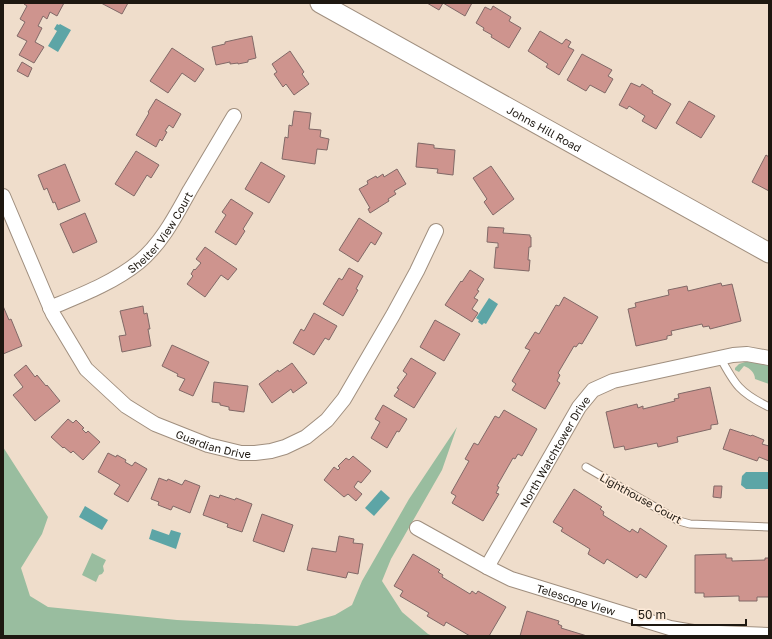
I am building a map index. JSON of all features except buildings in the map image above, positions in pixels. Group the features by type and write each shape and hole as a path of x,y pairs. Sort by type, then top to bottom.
{"main road":[{"name":"Johns Hill Road","path":"326,4 769,253"}],"street":[{"name":"Shelter View Court","path":"50,308 94,289 123,274 151,250 162,237 234,116"},
{"name":"Guardian Drive","path":"3,196 50,308 86,369 114,396 142,417 177,434 220,448 241,452 255,453 285,447 306,437 327,420 344,399 413,278 436,231"},
{"name":"North Watchtower Drive","path":"487,567 579,407 593,390 613,381 720,357 747,354 769,358"},
{"name":"Telescope View","path":"418,528 487,567 518,581 670,628 693,632 769,635"}],"lane":[{"path":"720,357 733,382 744,393 769,407"},
{"name":"Lighthouse Court","path":"586,467 679,521 690,524 769,527"}],"green space":[{"path":"748,361 769,364 769,384 755,379 750,369 744,366 739,372 735,370 739,364"},
{"path":"457,427 442,470 391,559 382,581 402,612 428,634 433,636 3,636 3,447 48,517 42,534 21,568 30,596 48,607 177,620 297,626 335,615 352,605 362,581 409,499"},
{"path":"92,553 106,560 103,566 104,571 99,575 96,582 82,575"}],"water":[{"path":"57,24 71,30 58,52 48,46 57,31 54,29"},
{"path":"489,298 498,304 486,324 484,323 482,325 476,318"},
{"path":"746,472 769,472 769,489 746,489 741,485 742,476"},
{"path":"381,490 390,498 374,516 365,508"},
{"path":"85,506 108,520 102,530 79,517"},
{"path":"152,529 169,535 171,530 181,533 176,549 149,539"}]}
